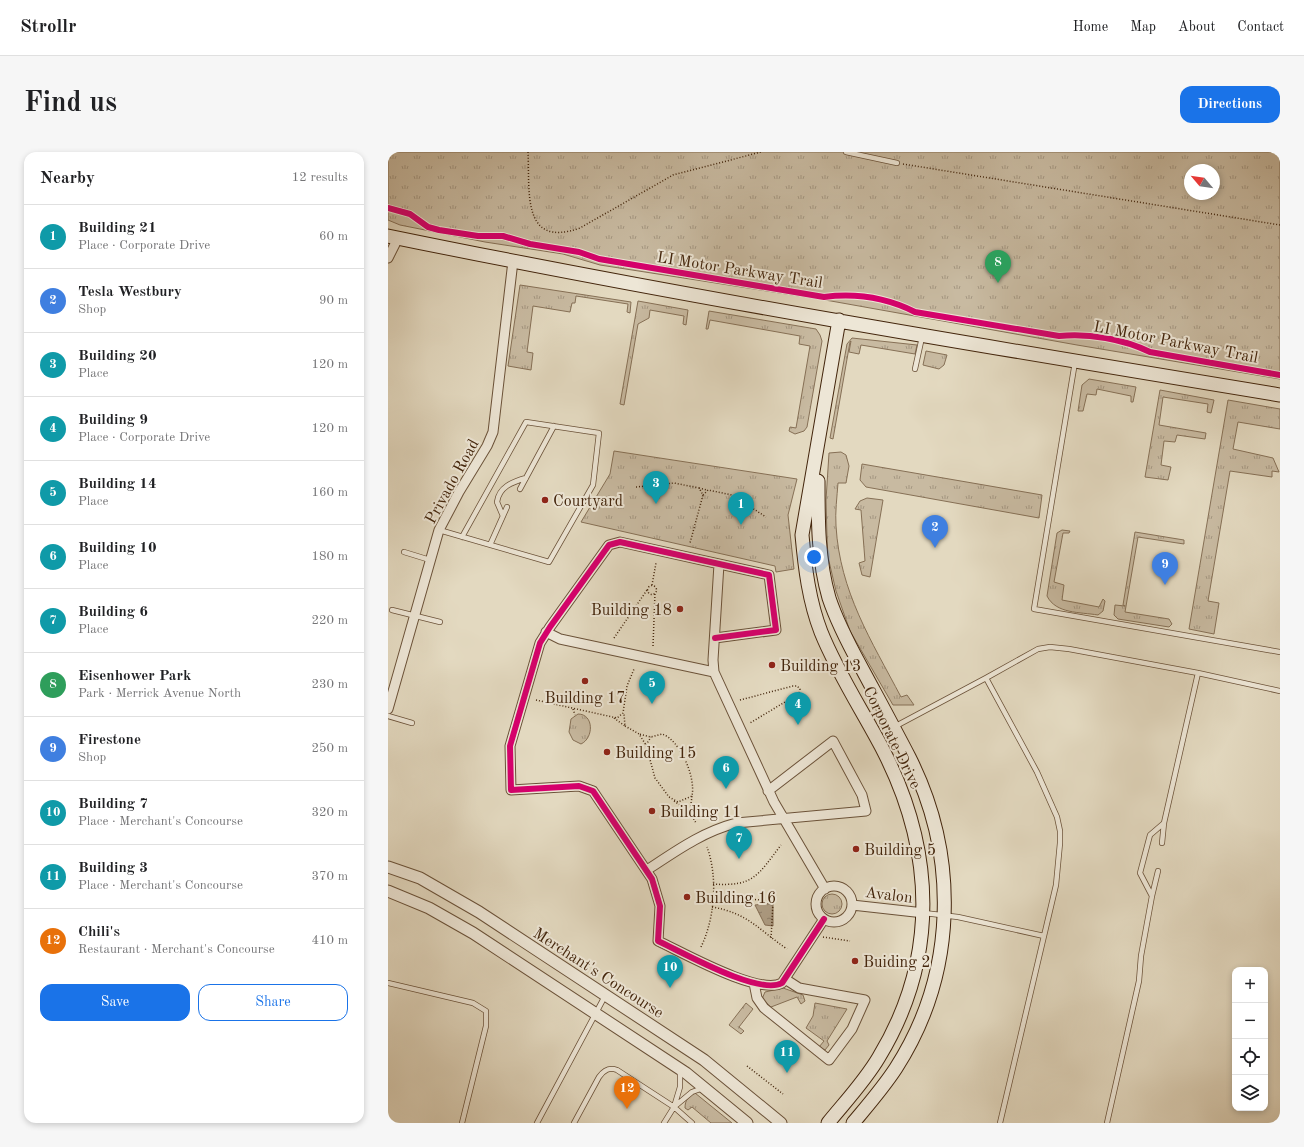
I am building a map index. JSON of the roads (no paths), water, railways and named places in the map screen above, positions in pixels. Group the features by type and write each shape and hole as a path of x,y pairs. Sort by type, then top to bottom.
{"main road":[{"path":"393,237 514,261 922,335 1075,362 1280,395"},
{"name":"Corporate Drive","path":"828,1123 873,1066 896,1026 914,977 922,939 924,912 924,893 920,863 911,817 896,775 826,642 813,605 804,562 802,535 839,320"},
{"name":"Corporate Drive","path":"818,443 818,525 820,554 829,597 845,636 916,771 933,815 943,862 945,915 936,979 915,1032 896,1068 853,1123"},
{"path":"882,748 885,735 893,728"}],"street":[{"path":"388,258 393,237"},
{"name":"Privado Road","path":"388,709 439,530 459,492 487,446 493,432 514,261"},
{"path":"715,638 776,630 769,575 620,542 612,543 606,548 546,632 538,649 510,746 511,790 579,786 593,791 647,870 655,888 660,906 658,941 733,976 754,983 774,986 780,984 785,979 824,919"},
{"path":"719,564 713,660 714,672 768,791 825,889"},
{"path":"546,632 560,639 714,672"},
{"path":"647,870 688,843 716,829 741,822 784,820 866,811 862,795 832,741 768,791"},
{"name":"Merchant's Concourse","path":"388,867 410,874 439,888 606,995 704,1060 781,1123"},
{"path":"834,886 842,888 848,893 852,904 847,916 834,922 824,919 816,906 819,895 825,889 834,886"},
{"path":"388,891 416,902 444,916 596,1013 679,1068 705,1087 747,1123"},
{"name":"Avalon","path":"852,904 924,912"},
{"path":"754,983 757,998 764,1008 829,1060 852,1029 865,1000 799,988 785,979"}],"lane":[{"path":"846,152 897,164"},
{"path":"915,369 922,335"},
{"path":"1075,362 1034,609 1280,652"},
{"path":"439,530 462,537 549,562 593,485 599,432 526,422 462,537"},
{"path":"520,489 554,426"},
{"path":"503,516 497,502 500,492 508,485 526,478"},
{"path":"490,488 500,492"},
{"path":"490,545 507,507"},
{"path":"404,552 430,560"},
{"path":"392,610 440,622"},
{"path":"893,728 1038,648 1050,647 1069,649 1198,673 1280,691"},
{"path":"1162,843 1164,823 1198,673"},
{"path":"986,678 1047,793 1060,831 1058,870 1000,1123"},
{"path":"388,716 412,723"},
{"path":"1152,896 1140,873 1150,835 1164,823"},
{"path":"1107,1123 1138,981 1141,956 1158,871"},
{"path":"924,912 1044,936"},
{"path":"388,983 473,1003 486,1011 486,1026 462,1123"},
{"path":"537,1123 606,995"},
{"path":"674,1108 680,1087 679,1068"},
{"path":"574,1123 599,1077 607,1069 617,1070 674,1108 692,1123"},
{"path":"664,1123 674,1108 692,1092 705,1087"}],"water":[{"path":"773,903 773,926 765,925 755,905"}],"place":[{"name":"Eisenhower Park","path":"998,283"},
{"name":"Courtyard","path":"545,500"},
{"name":"Building 20","path":"656,504"},
{"name":"Building 21","path":"741,525"},
{"name":"Tesla Westbury","path":"935,548"},
{"name":"Firestone","path":"1165,585"},
{"name":"Building 18","path":"680,609"},
{"name":"Building 13","path":"772,665"},
{"name":"Building 17","path":"585,681"},
{"name":"Building 14","path":"652,704"},
{"name":"Building 9","path":"798,725"},
{"name":"Building 15","path":"607,752"},
{"name":"Building 10","path":"726,789"},
{"name":"Building 11","path":"652,811"},
{"name":"Building 5","path":"856,849"},
{"name":"Building 6","path":"739,859"},
{"name":"Building 16","path":"687,897"},
{"name":"Buiding 2","path":"855,961"},
{"name":"Building 7","path":"670,988"},
{"name":"Building 3","path":"787,1073"},
{"name":"Chili's","path":"627,1109"}]}
